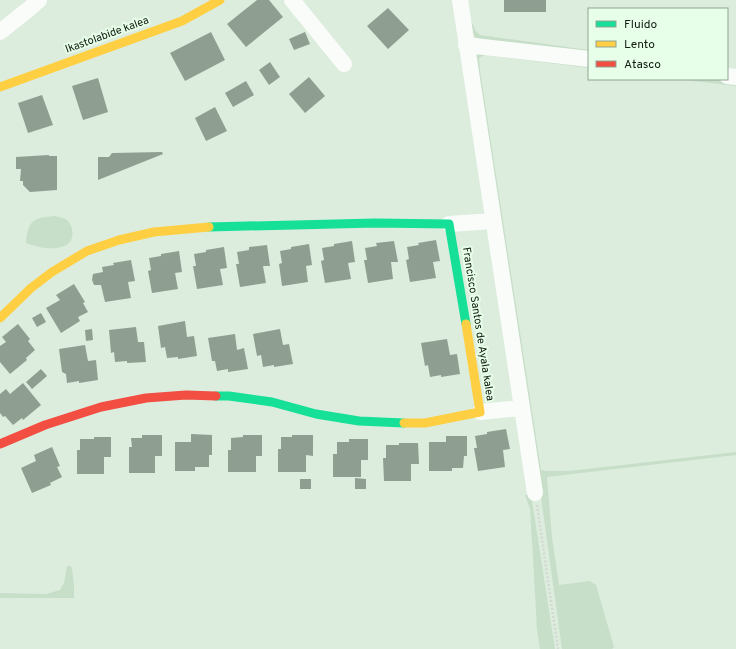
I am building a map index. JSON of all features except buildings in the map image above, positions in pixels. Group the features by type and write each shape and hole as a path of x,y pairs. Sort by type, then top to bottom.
{"street":[{"path":"0,32 39,0"},
{"name":"Ikastolabide kalea","path":"0,87 182,21 220,0"},
{"path":"292,0 344,64"},
{"path":"460,0 535,493"},
{"path":"466,45 588,60"},
{"path":"0,318 31,288 52,272 87,251 119,240 154,232 203,227 375,223 449,224 493,221"},
{"name":"Francisco Santos de Ayala kalea","path":"0,444 45,425 101,407 146,398 186,395 229,396 272,402 316,414 359,421 389,423 425,423 480,412 449,224"},
{"path":"480,412 521,408"}],"path":[{"path":"535,493 558,649"}],"green space":[{"path":"472,22 475,30 480,35 588,50 588,55 484,42 475,37 469,23"},
{"path":"478,49 588,63 588,68 485,55 479,58 541,470 569,471 736,452 736,455 547,477 552,537 559,585 590,581 596,585 614,647 612,649 562,649 541,497 471,57"},
{"path":"686,80 728,80 736,81 736,86"},
{"path":"55,216 67,220 71,226 72,237 69,243 61,247 51,248 26,243 28,229 33,222 37,219"},
{"path":"531,494 555,649 540,649 537,630 530,509 525,495"},
{"path":"67,566 72,568 74,598 0,598 0,593 46,594 60,590 64,583"}],"traffic: fast":[{"path":"209,227 375,223 449,224 466,324"},
{"path":"216,396 229,396 272,402 316,414 359,421 404,423"}],"traffic: slow":[{"path":"0,87 182,21 220,0"},
{"path":"0,318 31,288 52,272 87,251 119,240 154,232 209,227"},
{"path":"404,423 425,423 480,412 466,324"}],"traffic: jam":[{"path":"0,444 45,425 101,407 146,398 186,395 216,396"}]}
